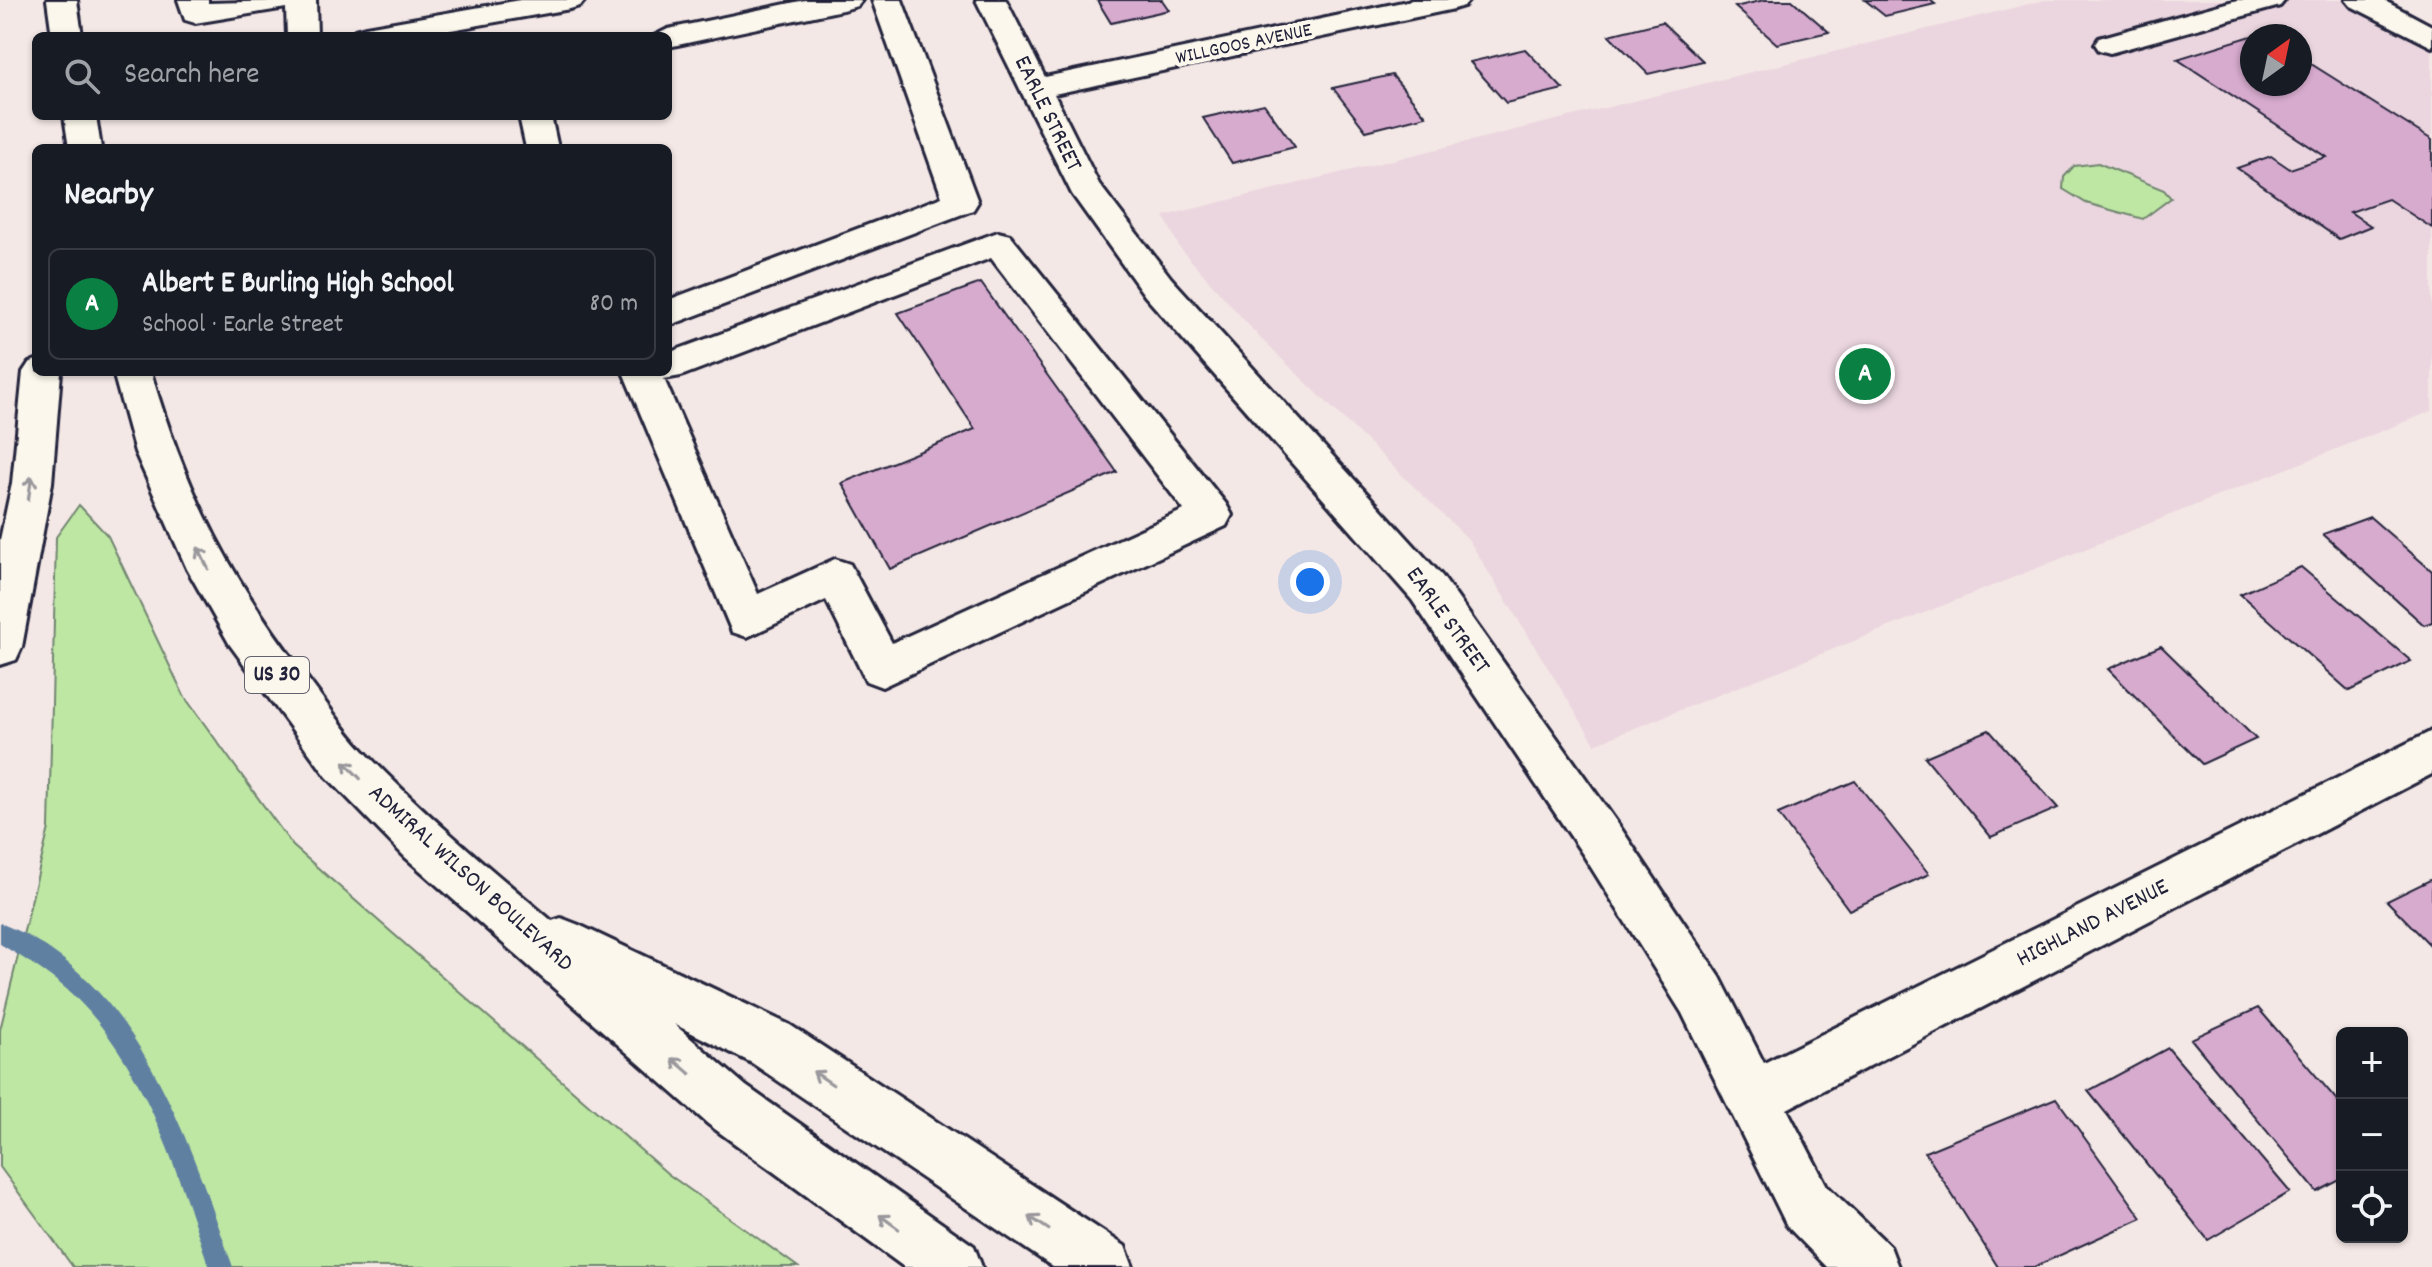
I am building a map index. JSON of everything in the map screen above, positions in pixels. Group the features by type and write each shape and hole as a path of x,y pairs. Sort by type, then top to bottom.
{"main road":[{"path":"62,0 66,32"},
{"path":"193,0 195,14 285,0"},
{"path":"301,0 302,32"},
{"path":"412,32 515,23 570,0"},
{"path":"672,37 847,0"},
{"path":"672,312 961,202 887,0"},
{"name":"EARLE STREET","path":"991,0 1084,187 1158,287 1427,588 1601,840 1701,995 1807,1206 1869,1267"},
{"name":"WILLGOOS AVENUE","path":"1035,89 1454,0"},
{"path":"2110,44 2270,0"},
{"path":"2367,3 2430,35"},
{"path":"81,120 84,144"},
{"path":"536,120 541,144"},
{"path":"654,376 747,619 835,576 882,668 1211,515 998,243 672,365"},
{"path":"0,647 32,483 42,376"},
{"name":"ADMIRAL WILSON BOULEVARD","path":"133,376 155,452 208,569 246,632 344,762 422,841 727,1105 953,1267"},
{"name":"HIGHLAND AVENUE","path":"1753,1097 2432,751"},
{"path":"511,918 771,1044 1104,1267"}],"shaded area":[{"path":"2045,0 2348,0 2432,47 2432,411 1595,744 1468,539 1260,338 1179,247 1164,216"}],"green space":[{"path":"2098,163 2164,190 2171,198 2143,219 2086,203 2063,189 2064,177 2074,166"},
{"path":"79,505 108,536 184,696 293,846 668,1174 798,1267 73,1267 0,1167 0,1030 49,828 56,537"}],"building":[{"path":"1097,0 1162,0 1169,10 1111,23"},
{"path":"1764,0 1792,0 1829,32 1777,44 1735,7"},
{"path":"1865,0 1930,0 1935,4 1885,16"},
{"path":"1662,22 1703,61 1648,74 1609,35"},
{"path":"2240,40 2240,96 2312,96 2312,65 2432,140 2432,228 2388,199 2350,212 2371,226 2339,239 2237,168 2271,156 2290,169 2326,157 2177,59"},
{"path":"1525,49 1563,89 1506,103 1470,62"},
{"path":"1392,75 1426,116 1366,131 1333,88"},
{"path":"1264,104 1295,147 1232,163 1203,118"},
{"path":"981,283 1117,472 890,569 842,483 975,429 898,313"},
{"path":"2370,517 2432,571 2432,622 2424,625 2323,534"},
{"path":"2301,567 2411,661 2349,691 2240,594"},
{"path":"2161,646 2256,739 2202,764 2108,669"},
{"path":"1989,730 2058,808 1991,837 1925,757"},
{"path":"1855,781 1929,874 1849,910 1778,814"},
{"path":"2432,879 2432,947 2387,901"},
{"path":"2258,1008 2336,1099 2336,1182 2317,1192 2191,1039"},
{"path":"2168,1048 2290,1192 2208,1240 2088,1091"},
{"path":"2056,1098 2142,1218 2034,1267 1998,1267 1925,1152"}],"waterway":[{"path":"0,933 74,982 117,1031 170,1128 221,1267"}],"place":[{"name":"Albert E Burling High School","path":"1865,374"}]}
